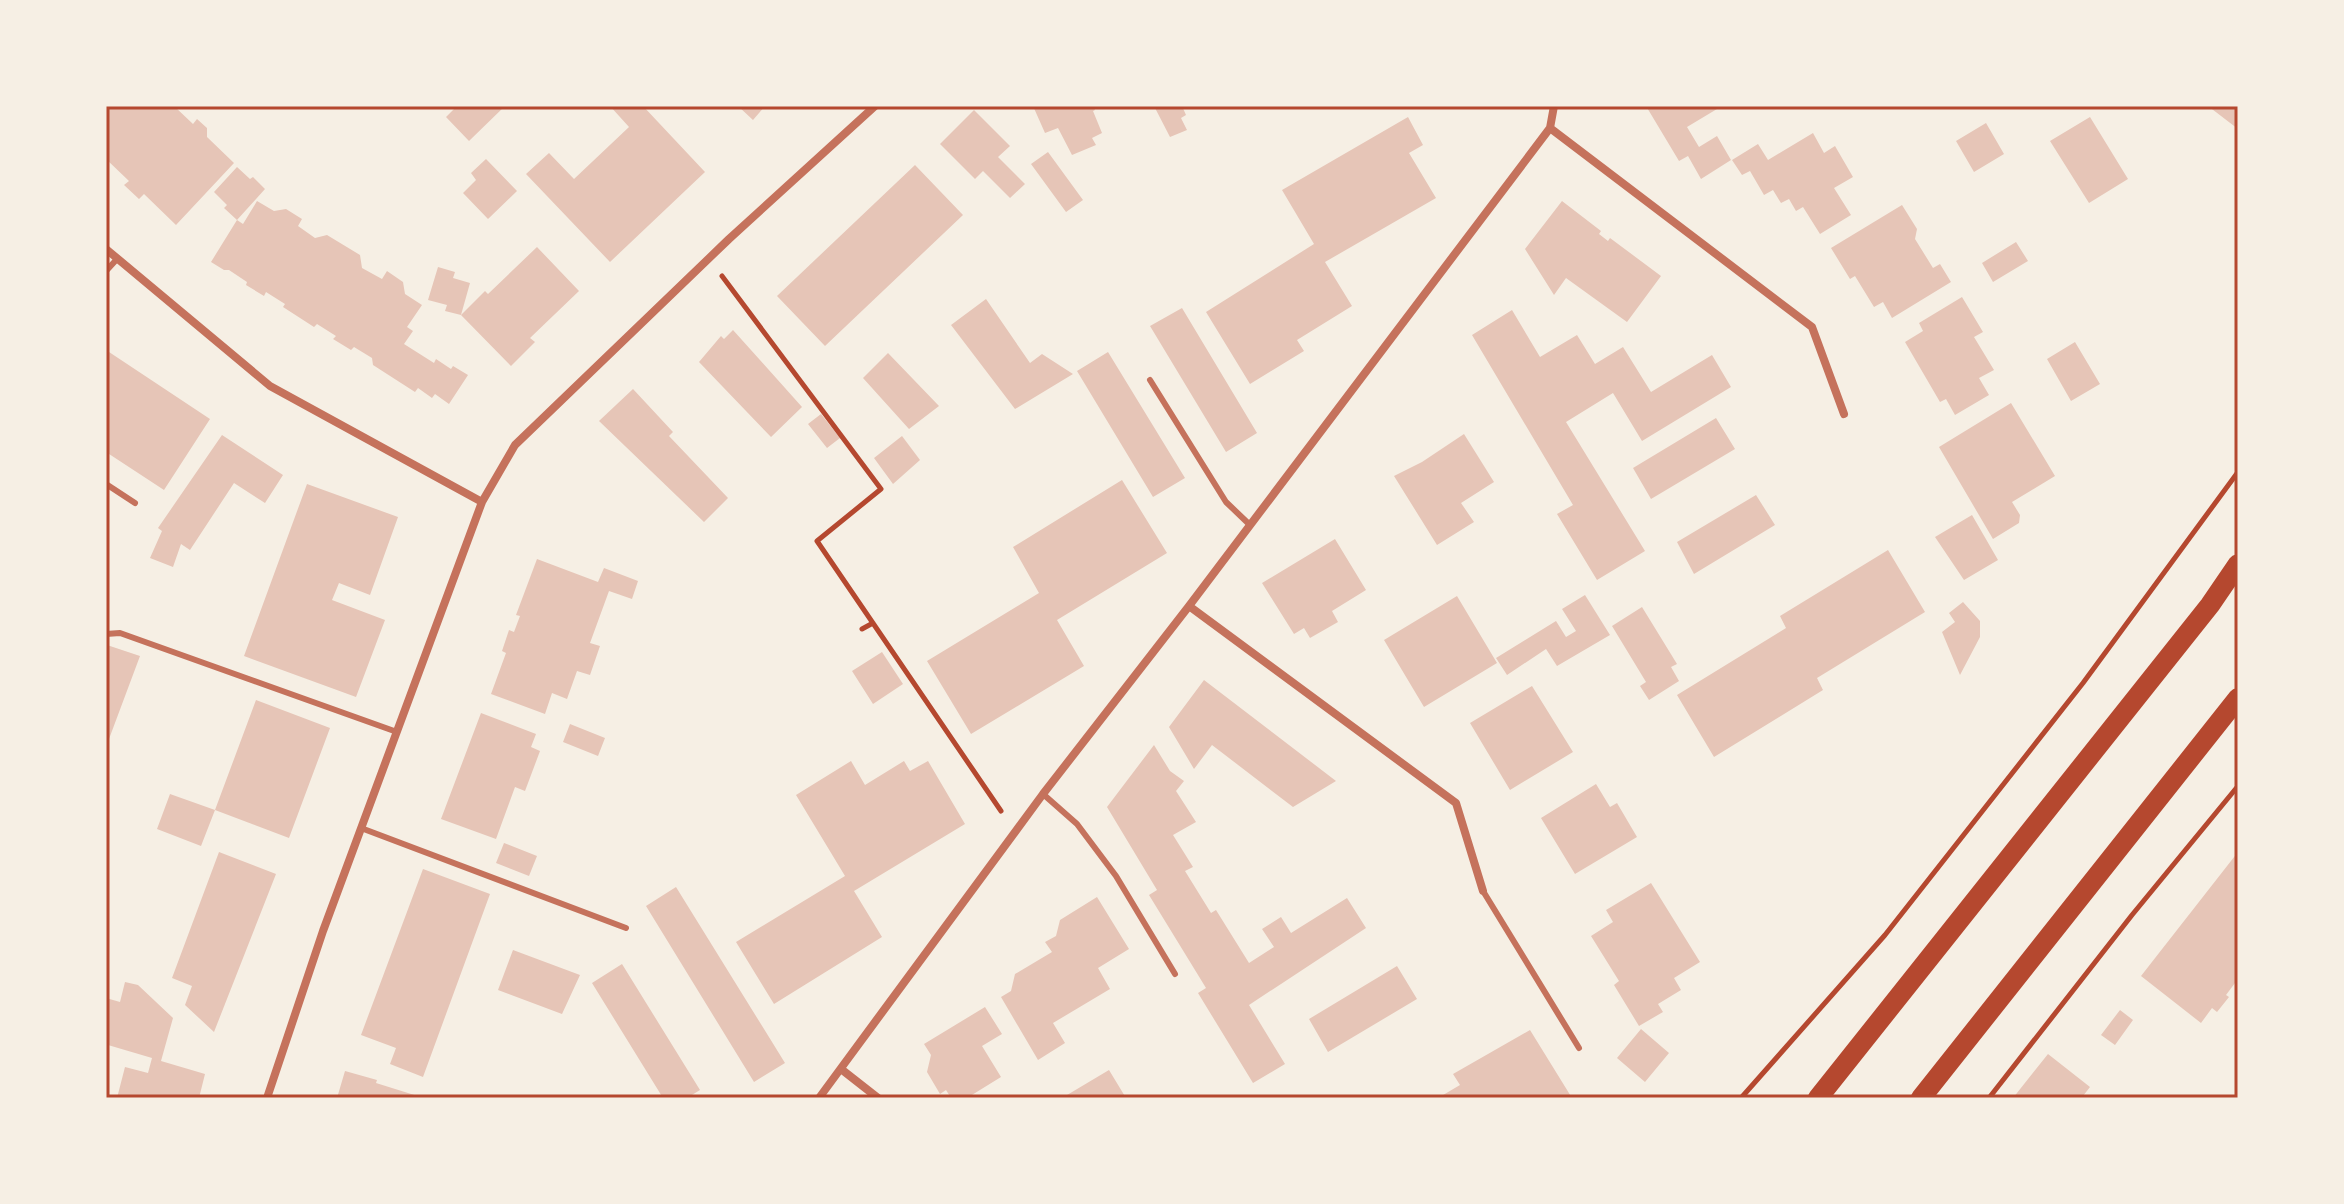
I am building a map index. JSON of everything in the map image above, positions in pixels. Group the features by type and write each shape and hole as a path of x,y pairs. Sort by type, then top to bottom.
{"main road":[{"path":"1818,1098 2210,605 2238,564"},
{"path":"1921,1098 2238,698"}],"street":[{"path":"267,1098 361,828 482,502 515,445 709,258 875,106"},
{"path":"819,1098 1043,794 1550,128 1554,106"},
{"path":"1550,128 1812,327 1844,414"},
{"path":"106,249 270,386 482,502"},
{"path":"1189,606 1456,803 1483,891"},
{"path":"841,1069 878,1098"}],"lane":[{"path":"106,271 117,259"},
{"path":"1150,380 1226,502 1250,525"},
{"path":"106,484 135,503"},
{"path":"106,634 120,633 397,732"},
{"path":"1043,794 1077,824 1116,876 1175,974"},
{"path":"361,828 626,928"},
{"path":"1483,891 1579,1048"}],"path":[{"path":"709,258 881,489 817,541 1015,832"},
{"path":"1741,1098 1885,935 2083,683 2238,472"},
{"path":"862,629 873,623"},
{"path":"1989,1098 2238,786"}],"building":[{"path":"106,106 174,106 193,124 197,119 207,128 207,137 234,163 176,225 144,194 139,199 124,185 129,181 106,159"},
{"path":"457,106 505,106 469,141 446,117"},
{"path":"610,106 643,106 705,172 610,262 526,174 549,153 574,179 629,127"},
{"path":"738,106 765,106 753,120"},
{"path":"1033,106 1093,106 1102,133 1092,138 1096,145 1072,155 1058,128 1045,133"},
{"path":"1154,106 1182,106 1186,115 1181,118 1187,130 1170,137"},
{"path":"1646,106 1722,106 1687,127 1699,147 1717,136 1731,160 1701,179 1688,156 1679,161"},
{"path":"2208,106 2238,106 2238,129"},
{"path":"974,110 1010,146 998,157 1025,184 1010,198 983,171 975,179 940,144"},
{"path":"1408,117 1423,145 1409,153 1436,198 1325,262 1352,306 1297,340 1304,351 1250,384 1206,312 1314,244 1282,190"},
{"path":"2090,117 2128,179 2089,203 2050,141"},
{"path":"1986,123 2004,154 1974,172 1956,141"},
{"path":"1813,133 1824,153 1835,146 1853,177 1834,188 1851,215 1820,234 1803,207 1796,211 1789,199 1781,203 1773,190 1764,195 1750,171 1742,175 1732,160 1758,144 1768,160"},
{"path":"1048,152 1083,200 1066,212 1031,164"},
{"path":"486,159 517,191 488,219 463,193 476,180 471,173"},
{"path":"915,165 963,215 825,346 777,296"},
{"path":"237,167 265,189 237,220 224,208 227,205 214,192"},
{"path":"257,201 274,211 286,209 302,219 298,226 315,238 327,235 360,255 362,268 382,279 387,271 403,282 405,294 422,305 407,327 413,331 404,344 434,363 436,359 468,375 449,404 435,394 432,398 418,388 415,392 373,365 372,358 354,347 351,350 317,324 314,327 266,292 264,296 229,270 211,262 237,220 243,224"},
{"path":"1562,201 1601,231 1599,234 1608,241 1610,238 1661,276 1627,322 1566,278 1554,295 1525,249"},
{"path":"1902,205 1917,229 1915,239 1933,268 1940,264 1951,282 1892,318 1883,302 1874,307 1855,276 1850,279 1831,248"},
{"path":"2016,242 2028,261 1993,282 1982,263"},
{"path":"537,247 579,291 530,338 535,342 511,366 461,315"},
{"path":"438,267 455,272 453,278 470,283 461,315 445,311 447,305 428,300"},
{"path":"1962,297 1983,332 1974,337 1994,370 1979,378 1989,395 1955,415 1946,399 1940,402 1905,342 1923,331 1919,323"},
{"path":"986,299 1030,363 1042,354 1073,374 1015,409 951,325"},
{"path":"1182,308 1257,433 1226,452 1150,326"},
{"path":"1512,310 1540,357 1577,335 1595,364 1623,347 1651,392 1712,355 1731,387 1642,441 1613,393 1566,422 1645,551 1597,580 1557,514 1573,505 1472,335"},
{"path":"733,330 802,407 771,437 699,362 721,336 724,339"},
{"path":"2075,342 2100,384 2071,401 2047,359"},
{"path":"106,350 210,419 164,490 106,452"},
{"path":"1108,352 1185,478 1153,497 1077,371"},
{"path":"888,353 939,406 909,429 863,378"},
{"path":"633,389 673,432 669,436 728,498 704,522 599,421"},
{"path":"2011,403 2055,476 2012,502 2020,515 2019,523 1993,539 1939,447"},
{"path":"821,414 840,438 827,448 808,424"},
{"path":"1716,418 1735,449 1651,499 1633,468"},
{"path":"1464,434 1494,482 1461,503 1474,522 1437,545 1394,476 1422,462"},
{"path":"222,435 283,475 265,503 234,483 190,550 181,544 173,567 150,558 162,531 158,528"},
{"path":"902,436 920,460 893,484 874,458"},
{"path":"1122,480 1167,553 1057,620 1084,666 971,734 927,661 1039,593 1013,547"},
{"path":"307,484 398,517 370,595 339,583 332,600 385,620 356,697 244,656"},
{"path":"1756,495 1775,525 1694,574 1677,542"},
{"path":"1972,515 1998,560 1964,580 1935,537"},
{"path":"1335,539 1366,590 1332,611 1338,622 1310,638 1304,628 1294,634 1262,583"},
{"path":"1888,550 1925,612 1817,678 1823,690 1714,757 1677,695 1786,628 1780,616"},
{"path":"537,559 598,582 604,568 638,581 632,599 609,591 590,643 600,646 590,675 577,671 567,699 552,693 545,714 491,694 506,653 502,651 509,630 514,632 520,616 516,615"},
{"path":"1585,595 1610,635 1557,666 1546,649 1507,675 1496,658 1556,621 1566,637 1576,631 1562,609"},
{"path":"1457,596 1497,663 1424,707 1384,640"},
{"path":"1963,602 1980,621 1980,637 1960,675 1942,632 1955,622 1949,613"},
{"path":"1642,607 1677,664 1671,667 1679,681 1649,700 1640,686 1646,682 1612,626"},
{"path":"107,645 140,656 106,747 106,648"},
{"path":"882,652 903,684 873,704 852,671"},
{"path":"1204,680 1336,781 1293,807 1212,745 1194,769 1169,727"},
{"path":"1532,686 1573,752 1510,790 1470,723"},
{"path":"256,700 330,728 289,838 215,810"},
{"path":"481,713 536,734 531,747 540,751 525,791 515,787 496,839 441,819"},
{"path":"570,724 605,738 598,756 563,742"},
{"path":"1154,745 1170,771 1184,781 1176,791 1196,822 1173,835 1193,867 1185,871 1211,913 1216,910 1249,963 1274,947 1262,929 1281,917 1291,933 1347,898 1366,928 1249,1005 1285,1064 1253,1083 1198,993 1206,988 1149,895 1157,890 1107,807"},
{"path":"851,761 865,785 904,761 910,771 928,761 965,824 854,891 882,937 774,1004 736,942 845,876 796,795"},
{"path":"1596,784 1610,807 1617,803 1637,837 1575,874 1541,818"},
{"path":"170,794 215,810 201,846 157,829"},
{"path":"504,843 537,856 529,876 496,863"},
{"path":"219,852 276,874 214,1032 185,1005 192,986 172,978"},
{"path":"2238,852 2238,979 2217,1012 2212,1008 2201,1023 2141,976"},
{"path":"423,869 490,894 423,1077 390,1064 396,1048 361,1035"},
{"path":"1651,883 1700,962 1674,978 1681,990 1658,1004 1663,1012 1639,1026 1614,985 1619,981 1591,936 1613,922 1606,910"},
{"path":"676,887 785,1063 754,1082 646,906"},
{"path":"1097,897 1129,949 1098,968 1110,989 1053,1023 1065,1043 1038,1060 1001,997 1011,991 1015,974 1052,952 1045,942 1056,936 1060,920"},
{"path":"513,950 580,975 562,1014 498,990"},
{"path":"622,964 700,1090 687,1098 663,1098 592,983"},
{"path":"1397,966 1417,999 1328,1052 1309,1019"},
{"path":"125,982 138,985 173,1018 161,1061 205,1074 199,1098 117,1098 125,1067 148,1073 152,1058 108,1045 106,1041 106,998 120,1002"},
{"path":"985,1007 1002,1034 982,1046 1001,1077 967,1098 951,1098 946,1090 940,1094 927,1072 931,1055 924,1044"},
{"path":"2120,1010 2133,1020 2115,1045 2101,1035"},
{"path":"1641,1029 1669,1053 1645,1082 1617,1058"},
{"path":"1530,1030 1572,1098 1438,1098 1460,1085 1453,1074"},
{"path":"2048,1054 2090,1087 2083,1096 2086,1098 2013,1098"},
{"path":"1109,1070 1126,1098 1062,1098"},
{"path":"345,1071 377,1080 376,1083 424,1098 337,1098"}]}
